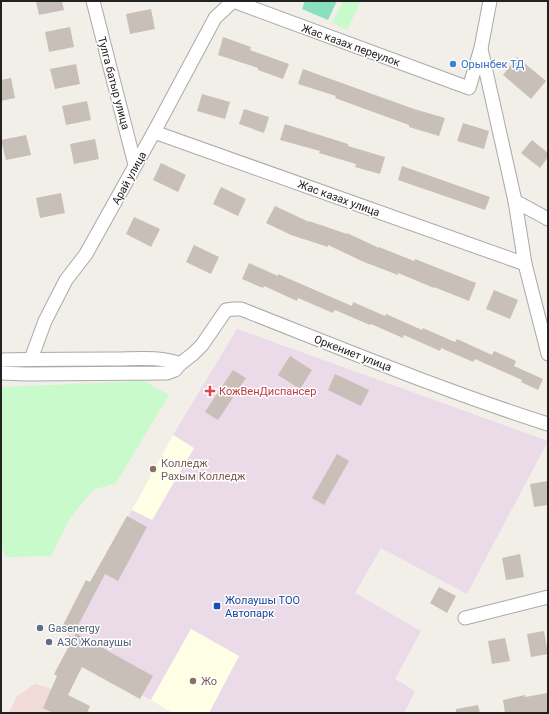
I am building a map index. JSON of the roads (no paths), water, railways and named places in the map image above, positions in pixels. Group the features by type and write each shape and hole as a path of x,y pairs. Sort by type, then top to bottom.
{"street":[{"name":"Тулга батыр улица","path":"93,1 136,165"},
{"name":"Арай улица","path":"31,359 45,321 66,280 86,254 215,18 233,1"},
{"name":"Жас казах переулок","path":"233,1 469,88 481,48"},
{"path":"490,1 481,48 515,201 525,264 548,354"},
{"name":"Жас казах улица","path":"154,132 525,264"},
{"path":"515,201 548,219"},
{"name":"Оркениет улица","path":"1,373 161,374 175,370 193,354 202,345 226,310 234,308 241,309 502,410 548,424"},
{"path":"1,360 145,359 173,361 180,364"},
{"path":"465,618 548,597"}],"place":[{"name":"Орынбек ТД","path":"453,64"},
{"name":"КожВенДиспансер","path":"210,391"},
{"name":"Колледж Рахым Колледж","path":"153,469"},
{"name":"Жолаушы ТОО Автопарк","path":"217,606"},
{"name":"Gasenergy","path":"40,628"},
{"name":"АЗС Жолаушы","path":"49,642"},
{"name":"Жо","path":"193,681"}]}
